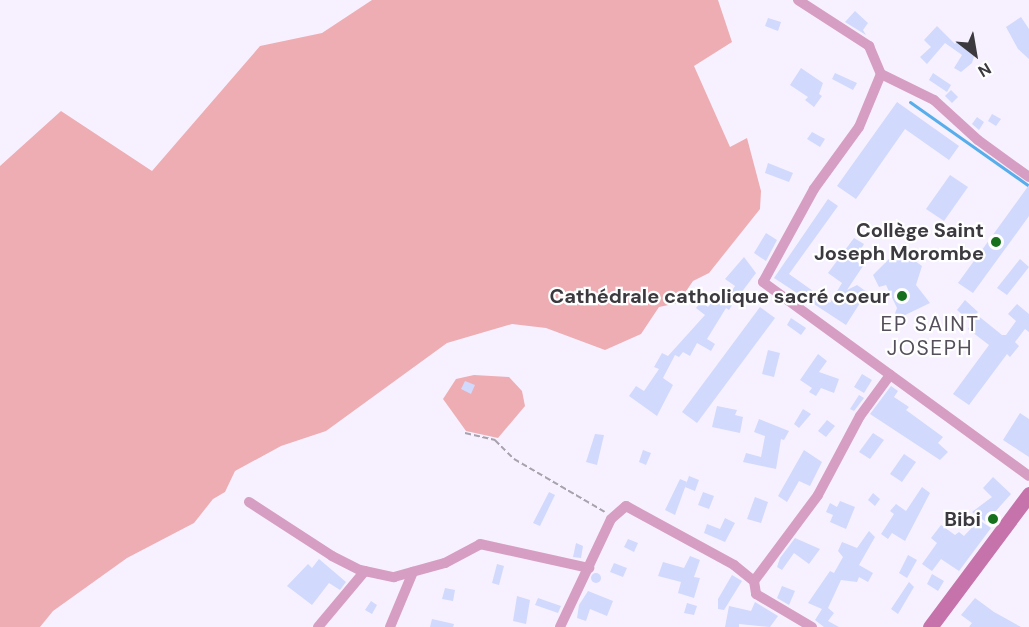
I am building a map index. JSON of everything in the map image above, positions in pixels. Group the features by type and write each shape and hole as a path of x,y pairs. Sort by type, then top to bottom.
{"street":[{"path":"798,0 868,46 881,74 934,100 978,140 1029,177"},
{"path":"881,74 859,127 814,189 763,282 1029,476"},
{"path":"754,581 818,495 860,416 890,375"},
{"path":"930,627 1029,494"},
{"path":"249,502 332,556 365,571 394,577 444,563 480,544 589,568"},
{"path":"560,627 611,519 626,506 734,565 754,581 756,594 812,627"},
{"path":"318,627 365,571"},
{"path":"390,627 413,572"}],"path":[{"path":"465,433 495,440 514,459 601,507 611,519"}],"shaded area":[{"path":"372,0 718,0 732,42 694,66 730,147 747,138 761,191 760,209 709,273 693,281 678,303 659,307 641,334 605,350 546,328 512,324 447,343 326,431 281,446 235,471 225,492 213,499 194,523 127,558 53,611 40,627 0,627 0,166 61,111 152,171 260,46 322,33"},
{"path":"474,375 509,377 522,391 525,406 498,438 466,431 443,399 456,379"}],"building":[{"path":"855,11 868,23 863,30 866,35 845,22"},
{"path":"1021,17 1029,29 1029,59 1018,49 1006,27"},
{"path":"768,18 781,22 778,31 765,26"},
{"path":"937,26 955,44 957,41 976,50 972,63 961,72 954,68 962,55 945,43 927,64 920,57 931,47 924,40"},
{"path":"801,68 823,83 819,94 822,96 814,107 805,100 808,97 790,85"},
{"path":"835,73 857,83 853,90 832,79"},
{"path":"933,73 951,85 947,92 929,80"},
{"path":"951,90 958,97 952,103 945,96"},
{"path":"897,102 959,146 949,160 905,129 856,199 837,186"},
{"path":"992,114 1001,119 996,126 988,121"},
{"path":"977,117 984,122 979,130 972,124"},
{"path":"812,132 825,139 820,147 807,139"},
{"path":"768,163 793,173 789,182 765,173"},
{"path":"950,175 968,187 944,221 926,209"},
{"path":"1029,185 1029,216 973,293 958,283"},
{"path":"828,199 838,206 789,274 830,303 842,283 828,273 854,238 864,244 854,260 863,266 847,290 857,285 867,292 846,325 774,278"},
{"path":"766,233 777,240 766,261 754,253"},
{"path":"899,249 906,261 915,261 922,266 916,285 930,303 901,317 894,316 897,308 886,285 879,287 873,275"},
{"path":"744,257 756,273 741,293 747,298 741,304 736,299 729,310 726,308 707,339 715,344 711,351 697,343 690,356 683,352 679,357 675,355 663,378 673,385 657,416 629,396 636,386 644,391 659,369 654,367 662,353 668,356 705,315 696,308 701,302 708,307 713,299 723,304 735,286 725,279"},
{"path":"1020,259 1029,267 1007,295 997,288"},
{"path":"965,300 978,312 976,314 1002,335 1006,335 1016,321 1008,314 1017,304 1029,314 1029,332 1025,329 1015,342 1019,346 1010,357 1007,354 969,405 953,394 989,345 968,329 972,323 957,310"},
{"path":"760,307 775,318 697,423 682,412"},
{"path":"791,318 806,328 801,335 787,325"},
{"path":"768,350 780,353 774,377 762,374"},
{"path":"818,354 827,361 819,372 839,379 834,393 821,388 816,396 809,392 812,388 800,380"},
{"path":"862,374 872,380 864,393 854,387"},
{"path":"465,381 475,385 471,394 461,389"},
{"path":"891,386 898,391 894,397 909,407 906,410 943,437 938,443 948,452 940,460 870,414"},
{"path":"859,395 864,398 854,411 850,409"},
{"path":"717,406 737,410 735,415 743,417 740,433 712,427"},
{"path":"803,409 811,414 799,428 794,424"},
{"path":"1020,413 1029,419 1029,457 1003,440"},
{"path":"759,419 789,431 784,440 781,439 776,469 743,462 746,453 761,457 765,436 754,432"},
{"path":"827,420 835,426 826,437 818,431"},
{"path":"873,433 884,440 870,459 859,452"},
{"path":"595,434 604,435 597,465 586,462"},
{"path":"643,450 651,453 646,465 639,462"},
{"path":"804,450 822,462 810,486 799,481 787,502 778,496"},
{"path":"904,454 916,462 902,482 890,474"},
{"path":"689,476 699,480 695,491 685,487"},
{"path":"993,477 1011,494 986,522 972,512 992,497 983,488"},
{"path":"680,479 687,482 675,515 665,510"},
{"path":"922,487 930,493 905,541 892,533 888,539 881,534 894,514 890,511 896,504 906,511"},
{"path":"549,492 555,495 540,526 533,523"},
{"path":"703,492 714,496 709,509 698,505"},
{"path":"873,493 880,499 875,506 868,500"},
{"path":"755,497 768,502 761,523 747,519"},
{"path":"840,501 855,507 846,529 830,522 833,515 826,512 830,503 837,507"},
{"path":"725,518 735,523 725,542 704,533 707,524 720,529"},
{"path":"979,520 991,528 959,571 941,559 932,571 922,564 937,543 931,538 941,525 955,535 959,532 964,536"},
{"path":"869,531 875,537 859,565 873,573 868,582 859,577 857,582 841,580 828,608 834,613 828,621 839,627 824,627 815,620 822,609 808,603 830,571 834,573 843,557 838,551 842,542 857,548"},
{"path":"795,538 820,549 809,564 794,553 782,570 777,567 780,558"},
{"path":"628,539 638,543 634,552 624,547"},
{"path":"576,543 583,546 581,558 573,557"},
{"path":"908,555 917,560 907,578 899,573"},
{"path":"690,556 700,560 694,577 700,578 694,598 678,593 681,582 658,576 663,562 684,568"},
{"path":"319,559 346,582 340,590 329,583 312,605 287,586 308,564 312,568"},
{"path":"614,563 627,568 623,577 610,572"},
{"path":"497,564 504,566 499,585 492,583"},
{"path":"596,573 600,574 600,582 596,583 592,582 591,578 592,574"},
{"path":"932,574 944,581 938,591 927,584"},
{"path":"732,575 742,581 724,610 718,609 718,599"},
{"path":"909,582 914,587 898,614 891,609"},
{"path":"782,586 795,591 789,605 777,598"},
{"path":"445,588 455,590 453,601 442,599"},
{"path":"588,591 613,601 607,616 590,609 586,621 577,618 579,605"},
{"path":"517,596 530,600 526,624 513,621"},
{"path":"538,598 561,606 558,613 535,605"},
{"path":"975,598 1021,627 969,627 972,623 961,615"},
{"path":"371,601 377,605 372,614 365,610"},
{"path":"755,602 778,616 770,627 739,624 739,627 725,627 729,606 751,611"},
{"path":"687,603 697,606 694,615 684,613"},
{"path":"432,619 454,624 453,627 430,627"}],"waterway":[{"path":"910,102 1029,186"}],"place":[{"name":"Collège Saint Joseph Morombe","path":"996,242"},
{"name":"Cathédrale catholique sacré coeur","path":"902,296"},
{"name":"Bibi","path":"993,519"}],"district":[{"name":"EP SAINT JOSEPH","path":"930,336"}]}
